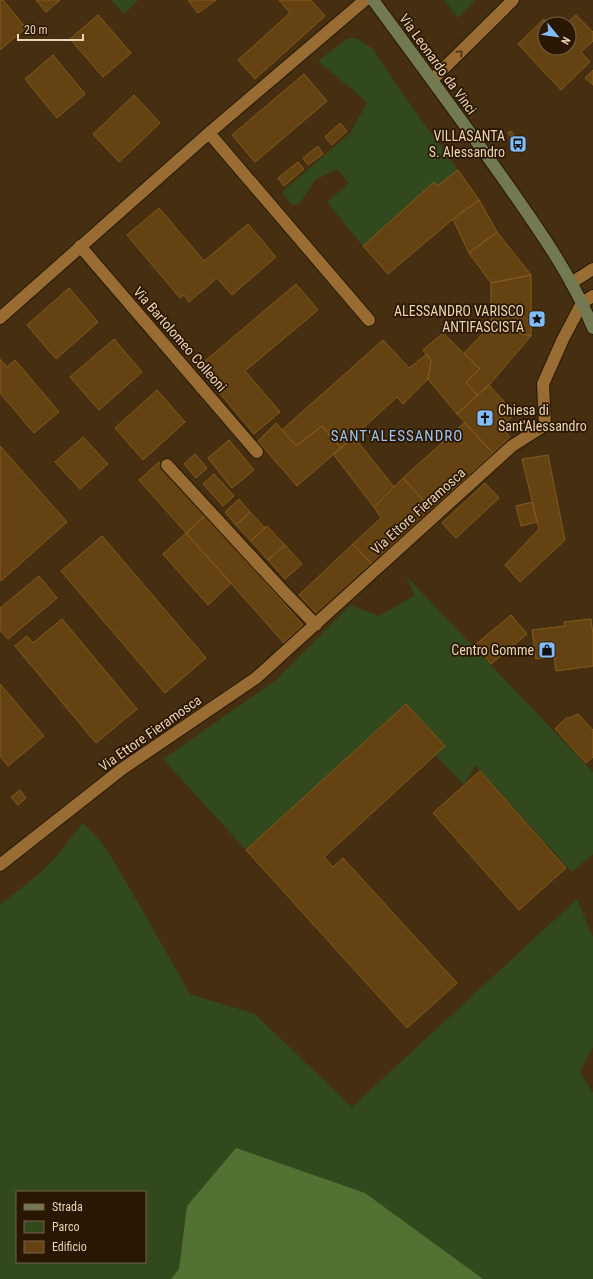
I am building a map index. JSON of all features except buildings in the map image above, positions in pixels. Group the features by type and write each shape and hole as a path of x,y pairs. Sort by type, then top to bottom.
{"main road":[{"name":"Via Leonardo da Vinci","path":"372,0 432,80 540,231 571,282 593,328"}],"street":[{"path":"0,318 209,133 365,0"},
{"path":"432,80 513,0"},
{"path":"209,133 369,320"},
{"name":"Via Bartolomeo Colleoni","path":"80,246 257,452"},
{"path":"571,282 593,269"},
{"path":"582,303 593,296"},
{"name":"Via Ettore Fieramosca","path":"0,865 122,769 256,678 512,446 545,424 543,384 563,339 582,303"},
{"path":"168,465 316,625"}],"green space":[{"path":"111,0 138,0 124,14"},
{"path":"444,0 475,0 458,18"},
{"path":"356,38 373,49 402,93 458,170 437,186 434,182 363,246 327,202 349,183 337,169 315,180 299,204 292,205 282,192 351,132 367,102 318,61 347,39"},
{"path":"406,576 593,772 593,854 572,872 475,765 464,785 435,755 445,746 406,704 246,850 163,759 276,680 350,605 379,616 415,595"},
{"path":"83,823 103,844 190,994 255,1014 352,1107 577,899 593,937 593,1047 580,1072 593,1093 593,1279 0,1279 0,905 40,873 55,858"},
{"path":"236,1148 365,1193 483,1279 171,1279 179,1269 187,1206"}],"place":[{"name":"VILLASANTA S. Alessandro","path":"518,144"},
{"name":"ALESSANDRO VARISCO ANTIFASCISTA","path":"537,319"},
{"name":"Chiesa di Sant'Alessandro","path":"485,418"},
{"name":"Centro Gomme","path":"547,650"}],"district":[{"name":"SANT'ALESSANDRO","path":"397,436"}]}
